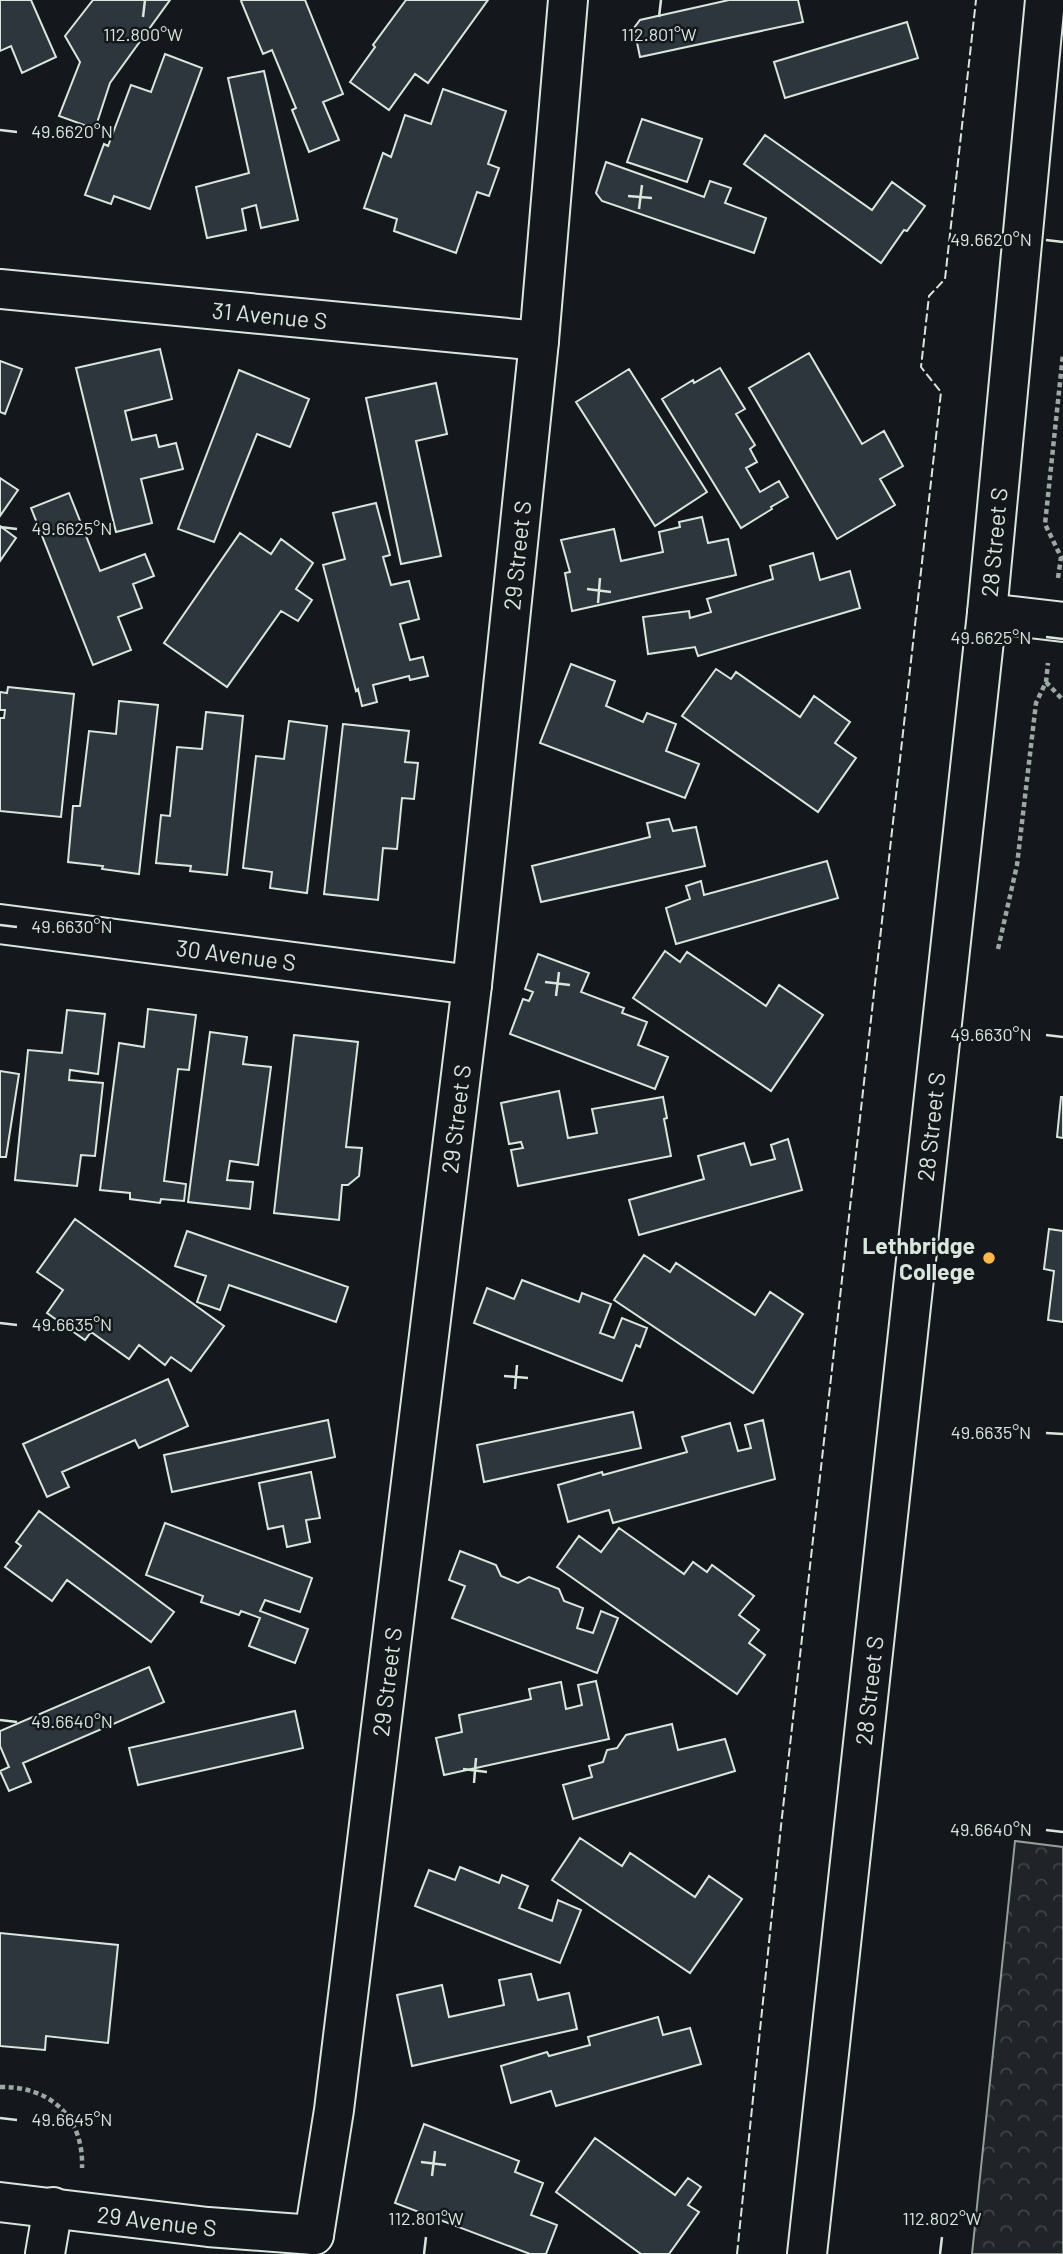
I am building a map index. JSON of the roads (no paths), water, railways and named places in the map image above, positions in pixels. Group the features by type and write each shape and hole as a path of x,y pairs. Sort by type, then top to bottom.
{"street":[{"name":"29 Street S","path":"325,2244 334,2110 472,985 539,341 568,0"},
{"name":"28 Street S","path":"807,2254 987,613 1045,0"},
{"name":"31 Avenue S","path":"0,289 539,341"},
{"path":"987,613 1063,622"},
{"name":"30 Avenue S","path":"0,924 472,985"},
{"name":"29 Avenue S","path":"0,2202 325,2244"},
{"path":"45,2254 66,2209"}],"place":[{"name":"Lethbridge College","path":"989,1258"}]}
